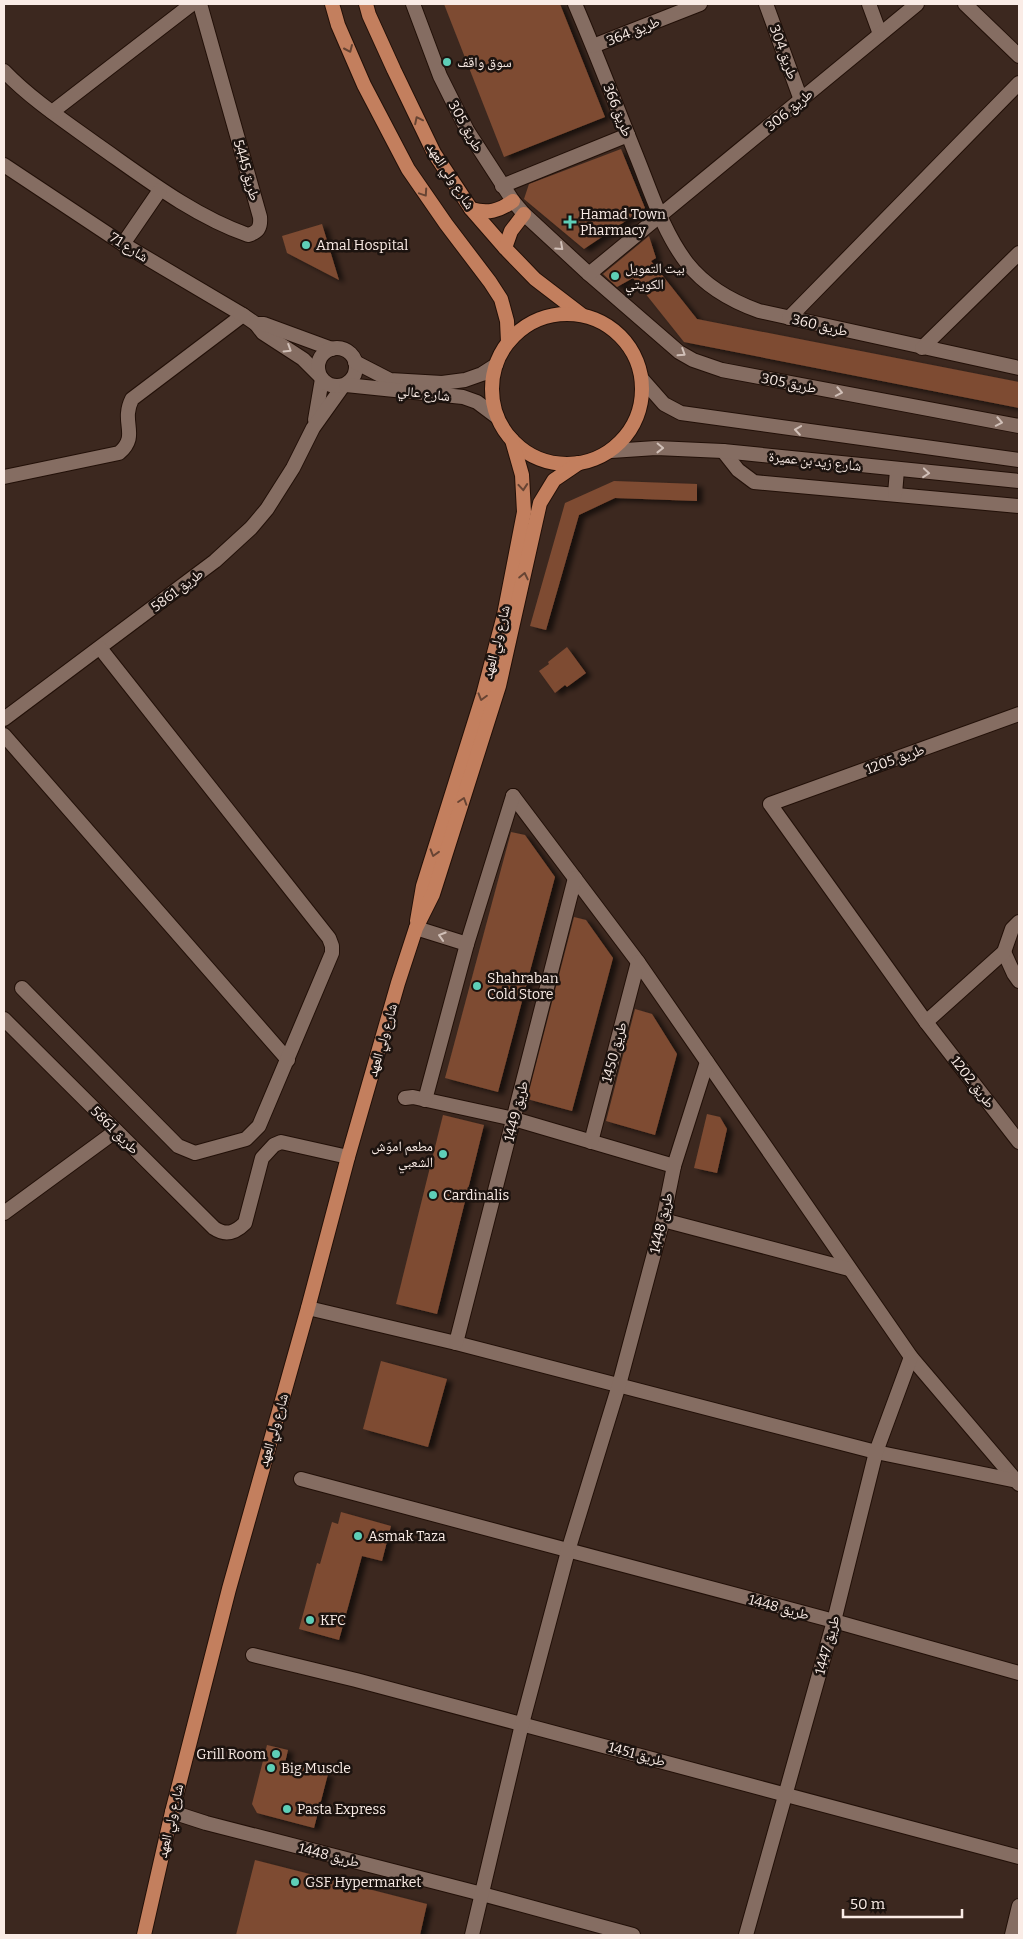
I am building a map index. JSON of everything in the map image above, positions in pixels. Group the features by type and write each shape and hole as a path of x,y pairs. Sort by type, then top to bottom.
{"main road":[{"path":"332,4 338,26 361,76 408,169 501,299 507,321 508,342"},
{"name":"شارع ولي العهد","path":"366,4 369,15 394,70 434,153 471,210 535,279 582,315"},
{"path":"471,210 492,212 513,201"},
{"path":"505,248 511,231 524,214"},
{"path":"562,314 582,315 604,323 622,338 635,357 642,379 642,399 636,419 626,437 611,451 597,459 579,464 569,465 548,462 528,454 512,440 497,417 492,391 496,365 508,342 524,328 542,318 562,314"},
{"name":"شارع ولي العهد","path":"416,928 423,886 483,695 504,615 524,512 522,475 512,440"},
{"name":"شارع ولي العهد","path":"144,1935 172,1812 229,1589 308,1308 348,1157 416,928 433,894 499,686 540,503 554,480 579,464"}],"street":[{"path":"52,112 192,4"},
{"name":"طريق 5445","path":"4,71 52,112 160,190 201,213 248,235 256,232 261,226 260,217 200,4"},
{"name":"طريق 305","path":"413,4 440,76 467,130 513,201 524,214 589,274 673,347 693,360 707,366 1019,426"},
{"name":"طريق 366","path":"575,4 661,217"},
{"name":"طريق 364","path":"593,46 700,4"},
{"name":"طريق 304","path":"766,4 801,100"},
{"path":"869,4 880,34"},
{"name":"طريق 306","path":"661,217 917,4"},
{"path":"965,4 1019,56"},
{"path":"789,318 1019,83"},
{"path":"502,186 628,135"},
{"name":"شارع 71","path":"4,165 123,244 243,315 256,324 263,333 303,359 320,377"},
{"path":"123,244 160,190"},
{"path":"589,274 661,217"},
{"name":"طريق 360","path":"661,217 687,263 708,284 738,304 789,318 1019,368"},
{"path":"922,348 1019,253"},
{"path":"4,477 119,453 126,447 130,436 126,416 132,399 243,315"},
{"name":"شارع 71","path":"256,324 264,324 332,348"},
{"path":"332,348 346,350 352,355 355,362 354,375 344,385 331,386 320,377 318,368 321,356 332,348"},
{"name":"شارع عالي","path":"355,362 400,386 477,402 497,417"},
{"name":"شارع عالي","path":"344,385 400,386 465,380 482,374 496,365"},
{"name":"طريق 5861","path":"313,428 320,377"},
{"name":"شارع زيد بن عميرة","path":"642,379 664,404 681,413 1019,460"},
{"name":"طريق 5861","path":"4,719 234,545 281,489 313,428 344,385"},
{"name":"شارع زيد بن عميرة","path":"611,451 656,448 723,451 1019,481"},
{"path":"723,451 738,470 754,482 1019,506"},
{"path":"894,494 897,470"},
{"path":"22,988 178,1146 195,1153 246,1139 259,1126 332,953 329,938 100,648"},
{"name":"طريق 1205","path":"770,804 1019,714"},
{"path":"4,735 288,1060"},
{"path":"425,1100 468,944 513,796 638,962 911,1357 1018,1483"},
{"name":"طريق 1202","path":"770,804 926,1022 1019,1142"},
{"name":"طريق 1449","path":"456,1343 575,878"},
{"path":"926,1022 1004,952 1012,929 1019,922"},
{"path":"416,928 468,944"},
{"path":"1004,952 1019,981"},
{"name":"طريق 1450","path":"591,1142 638,962"},
{"name":"طريق 5861","path":"4,1019 214,1228 222,1233 230,1233 239,1229 245,1223 262,1158 274,1145 281,1142 348,1157"},
{"name":"طريق 1448","path":"472,1935 522,1724 568,1551 619,1385 663,1220 674,1166 707,1062"},
{"path":"406,1098 425,1100 514,1120 674,1166"},
{"path":"4,1213 116,1131"},
{"path":"663,1220 849,1269"},
{"path":"308,1308 456,1343 876,1452 1018,1483"},
{"name":"طريق 1447","path":"746,1935 834,1621 876,1452 911,1357"},
{"name":"طريق 1448","path":"300,1479 834,1621 1019,1673"},
{"name":"طريق 1451","path":"253,1655 785,1793 1019,1857"},
{"name":"طريق 1448","path":"172,1812 206,1823 482,1894 632,1935"},
{"path":"1012,1935 1019,1906"}],"building":[{"path":"444,4 560,4 605,117 504,157"},
{"path":"621,149 645,208 584,249 524,199 529,184"},
{"name":"Amal Hospital","path":"322,224 339,280 287,253 282,236"},
{"path":"649,236 656,258 651,261 697,319 1019,382 1019,408 684,342 633,278 617,287 603,274"},
{"path":"614,481 697,484 697,501 615,498 579,515 546,630 530,626 565,503"},
{"path":"567,647 586,673 555,693 539,671"},
{"path":"511,832 525,835 555,877 498,1092 445,1078"},
{"path":"574,917 586,920 613,958 572,1111 527,1099"},
{"path":"635,1009 652,1014 677,1054 655,1135 606,1121"},
{"path":"707,1114 720,1117 727,1129 717,1173 694,1168"},
{"path":"443,1115 484,1125 437,1314 396,1304"},
{"path":"381,1361 447,1379 428,1447 363,1429"},
{"path":"341,1512 391,1526 382,1561 362,1556 339,1640 299,1629 317,1563 320,1564 332,1522 338,1524"},
{"path":"267,1745 288,1750 285,1763 328,1774 314,1828 257,1813 252,1804"},
{"name":"GSF Hypermarket","path":"255,1860 427,1904 420,1935 236,1935"}],"place":[{"name":"سوق واقف","path":"447,62"},
{"name":"Hamad Town Pharmacy","path":"570,222"},
{"name":"Amal Hospital","path":"306,245"},
{"name":"بيت التمويل الكويتي","path":"615,276"},
{"name":"Shahraban Cold Store","path":"477,986"},
{"name":"مطعم اموّش الشعبي","path":"443,1154"},
{"name":"Cardinalis","path":"433,1195"},
{"name":"Asmak Taza","path":"358,1536"},
{"name":"KFC","path":"310,1620"},
{"name":"Grill Room","path":"276,1754"},
{"name":"Big Muscle","path":"271,1768"},
{"name":"Pasta Express","path":"287,1809"},
{"name":"GSF Hypermarket","path":"295,1882"}]}
